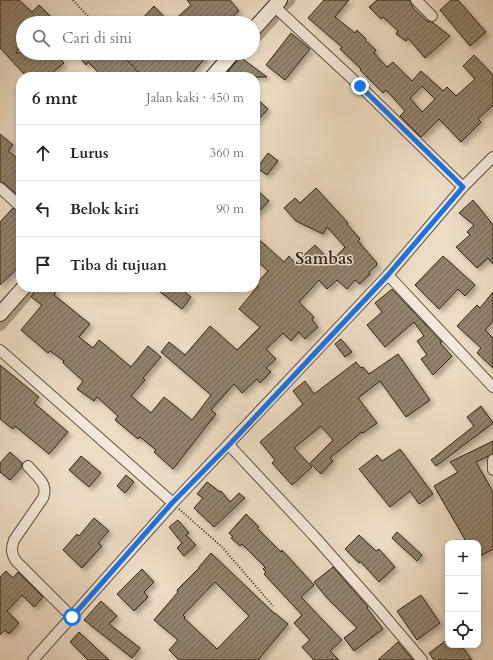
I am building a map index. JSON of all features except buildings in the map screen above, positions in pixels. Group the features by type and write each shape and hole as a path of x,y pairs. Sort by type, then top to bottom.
{"street":[{"path":"416,0 432,16"},
{"path":"260,22 277,3 463,187"},
{"path":"216,72 227,60"},
{"path":"33,660 172,503 229,445 388,275 463,187 493,157"},
{"path":"0,188 16,202"},
{"path":"388,275 493,387"},
{"path":"0,314 20,292"},
{"path":"0,350 172,503"},
{"path":"229,445 377,606 422,660"},
{"path":"493,460 493,470"},
{"path":"28,466 45,485 46,492 14,540 11,548 11,554 16,561 72,617"}],"path":[{"path":"73,0 88,16"},
{"path":"127,60 138,72"},
{"path":"172,503 222,548 273,606"}],"waterway":[{"path":"286,4 290,0"},
{"path":"260,33 274,18"},
{"path":"226,72 236,60"},
{"path":"0,326 30,292"}],"district":[{"name":"Sambas","path":"324,258"}],"route":[{"path":"72,617 172,503 229,445 388,275 463,187 360,86"}]}
